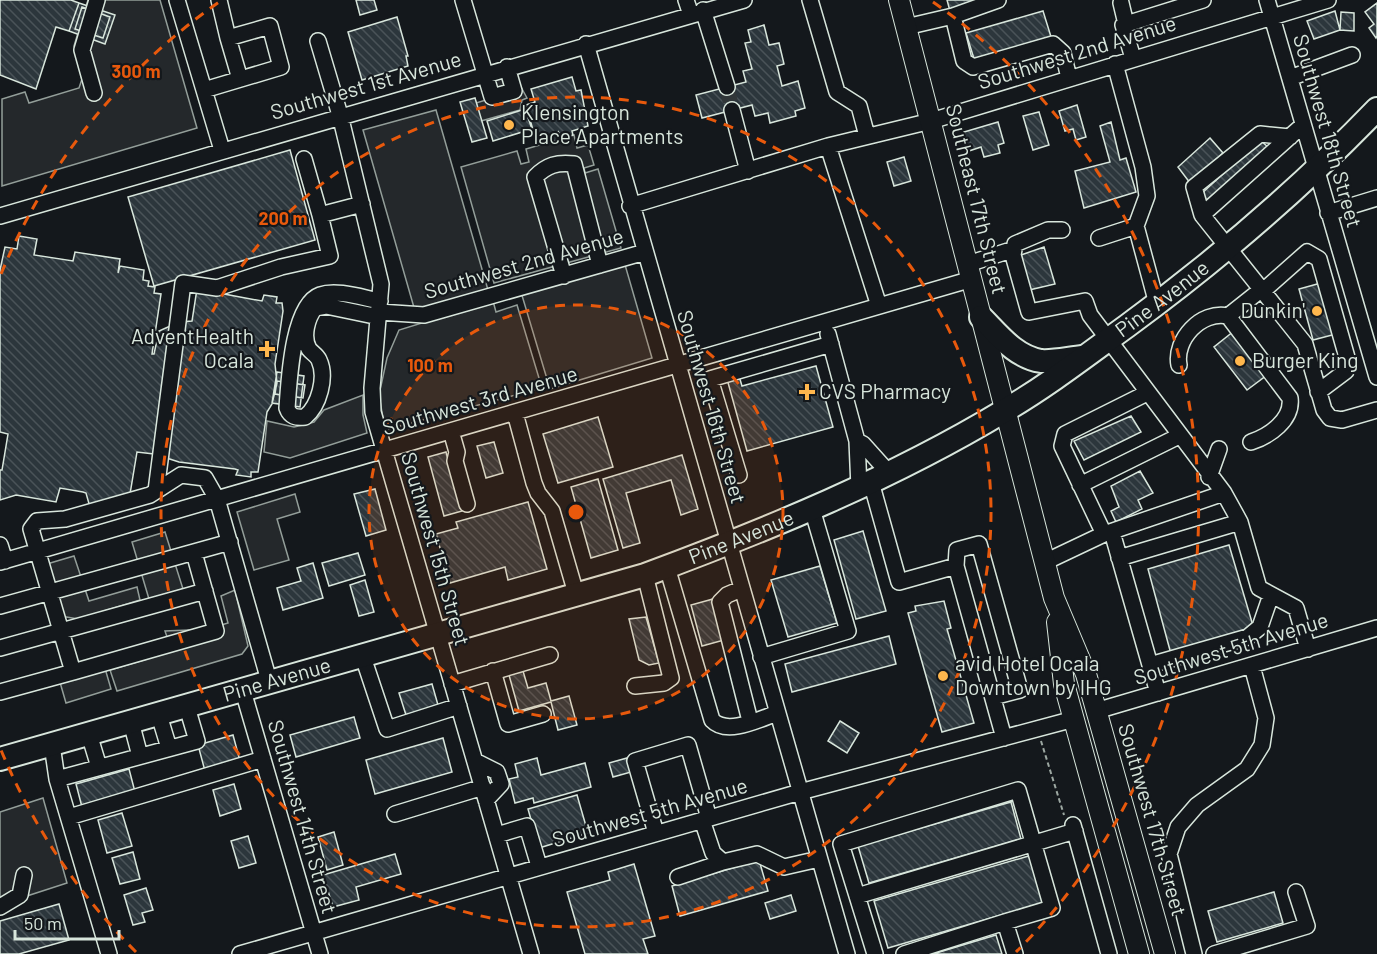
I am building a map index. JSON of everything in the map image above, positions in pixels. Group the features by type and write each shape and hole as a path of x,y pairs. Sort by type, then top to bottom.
{"highway":[{"name":"Pine Avenue","path":"0,759 577,597 728,545 873,481 1005,411 1157,304 1230,247 1317,170 1377,109"},
{"path":"981,317 1008,345 1041,361 1084,357"}],"main road":[{"name":"Southeast 17th Street","path":"899,0 1005,411"},
{"name":"Southwest 17th Street","path":"1005,411 1054,598 1064,684 1139,954"},
{"name":"Southwest 17th Street","path":"1054,598 1086,674 1165,954"}],"street":[{"path":"94,93 82,50 97,0"},
{"path":"177,0 222,150"},
{"path":"219,0 240,79"},
{"path":"463,0 492,97 514,91 507,67"},
{"name":"Southwest 1st Avenue","path":"0,216 586,44 693,8 744,0"},
{"path":"810,0 837,92 859,106 867,136"},
{"path":"906,27 953,16 998,0"},
{"path":"1133,58 1123,25 1203,0"},
{"name":"Southwest 2nd Avenue","path":"630,206 828,146 931,121 1115,64 1269,8 1328,0"},
{"path":"1121,3 1126,24"},
{"path":"693,8 727,87"},
{"name":"Southwest 18th Street","path":"1269,8 1377,377"},
{"path":"953,16 964,62 968,66 973,67 1053,44 1063,53 1069,78"},
{"path":"204,90 281,67 270,26 228,38"},
{"name":"Southwest 15th Street","path":"318,41 340,115 381,284 371,400 531,954"},
{"name":"Southwest 16th Street","path":"586,44 630,206 847,954"},
{"path":"1290,78 1352,55"},
{"path":"1115,64 1143,167 1147,196 1136,226 1157,304"},
{"path":"732,110 748,171"},
{"path":"1202,215 1304,125"},
{"path":"1290,137 1260,134 1194,188 1202,215 1230,247 1305,344 1323,410 1330,418 1342,420 1377,410"},
{"path":"828,146 879,306"},
{"path":"564,276 535,177 543,168 559,162 574,164 600,265"},
{"path":"156,491 183,283 194,280 217,288 281,267 330,256 302,165"},
{"path":"1328,213 1377,198"},
{"path":"317,219 362,204"},
{"path":"1099,238 1136,226"},
{"name":"Southwest 3rd Avenue","path":"2,561 879,306 970,272 1014,249 1016,244 1028,237 1047,230 1062,230"},
{"path":"1014,249 1013,255 1029,312 1085,301 1090,315 1108,340 1209,477 1224,493 1240,522 1259,588 1296,608 1308,649"},
{"name":"Southwest 2nd Avenue","path":"379,310 424,315 645,252"},
{"path":"1228,316 1263,290 1307,252 1319,259 1348,361 1346,371 1318,392"},
{"path":"329,294 379,310 326,306 315,308 309,315 307,338 309,348 318,358 321,368 319,397 316,405 305,417 296,418 289,413 287,408 291,359 303,313 311,302 318,296 329,294"},
{"path":"1179,365 1177,353 1183,338 1210,317 1217,314 1228,316 1288,392 1291,405 1284,420 1261,438 1251,441"},
{"path":"825,322 857,441 873,481"},
{"path":"739,475 710,379 831,344"},
{"path":"1147,393 1065,434 1062,446 1119,558 1158,693"},
{"path":"515,413 534,483 538,493 552,511 577,597"},
{"path":"451,431 458,452 455,461 467,504"},
{"path":"1080,485 1179,436"},
{"path":"857,441 863,444 899,582 956,566"},
{"path":"1209,477 1219,449"},
{"path":"73,672 31,530 37,521 65,519 156,491 181,475 205,478 217,499 270,684"},
{"path":"1045,562 1108,533 1224,493"},
{"path":"761,657 848,631 812,509"},
{"path":"1119,558 1240,522"},
{"path":"0,606 230,542"},
{"path":"993,697 1020,690 979,544 957,550 956,566 1004,738"},
{"path":"0,545 2,561"},
{"path":"1,688 73,672 216,631 194,552"},
{"path":"667,567 712,720 723,727 777,713"},
{"path":"635,686 664,683 671,678 645,575"},
{"path":"741,589 727,595 720,602 750,721"},
{"path":"0,648 204,591"},
{"path":"1150,665 1248,637 1260,627 1271,595"},
{"name":"Southwest 5th Avenue","path":"1096,711 1377,628"},
{"path":"452,684 550,655"},
{"path":"363,657 387,729 459,706"},
{"path":"1194,954 1168,854 1178,827 1197,805 1247,769 1262,746 1266,718 1252,666"},
{"path":"493,672 508,724 543,714"},
{"name":"Southwest 14th Street","path":"243,691 320,954"},
{"path":"57,779 197,741 188,706"},
{"path":"159,715 169,748"},
{"name":"Southwest 5th Avenue","path":"240,954 800,792 1074,719"},
{"path":"131,723 140,756"},
{"path":"88,734 99,768"},
{"path":"52,745 57,779 109,954"},
{"path":"656,833 634,761 688,745 713,853 723,862"},
{"path":"69,817 263,759"},
{"path":"875,954 841,844 1018,790 1052,908 904,954"},
{"path":"395,814 485,794"},
{"path":"497,836 527,826 539,866"},
{"path":"857,896 1034,843 1074,828 1109,954"},
{"path":"678,877 723,862 757,854 784,867 819,859"},
{"path":"0,907 20,895 24,876"},
{"path":"1215,954 1306,926 1296,892"},
{"path":"1005,922 1015,954"}],"path":[{"path":"1037,730 1061,813 1074,828"}],"shaded area":[{"path":"88,0 160,0 197,128 2,186 2,99 25,92 29,103 79,88 82,79 74,46"},
{"path":"514,74 527,98 522,100 520,110 481,121 476,103 486,100 482,84"},
{"path":"436,110 488,290 415,311 363,130"},
{"path":"574,135 577,148 588,145 594,165 584,168 585,173 598,169 621,248 494,283 461,167 517,151 521,164 529,162 526,149"},
{"path":"621,251 652,358 550,389 518,282"},
{"path":"493,301 496,312 517,305 542,388 385,430 379,395 387,358 399,330"},
{"path":"363,395 363,415 367,433 290,458 264,452 267,421 294,427 303,425 314,422 324,410"},
{"path":"295,494 300,512 277,519 289,560 254,570 237,512"},
{"path":"165,532 183,589 149,599 132,542"},
{"path":"74,556 89,601 137,587 140,600 78,619 55,615 40,566"},
{"path":"235,590 248,646 242,654 117,691 110,670 147,659 167,637 165,631 189,630 191,634 228,623 221,596"},
{"path":"102,658 111,689 66,703 57,672"},
{"path":"43,798 67,883 27,896 16,906 0,912 0,812"}],"building":[{"path":"0,0 71,0 79,3 69,31 56,27 36,89 0,75"},
{"path":"356,0 374,0 377,10 360,15"},
{"path":"947,0 977,0 950,11"},
{"path":"79,3 115,15 105,44 69,31"},
{"path":"1377,3 1376,38 1369,28 1374,24 1365,12"},
{"path":"82,7 110,17 103,38 75,29"},
{"path":"1043,11 1052,40 975,62 966,33"},
{"path":"1335,11 1340,30 1314,39 1307,21"},
{"path":"1341,12 1354,13 1354,31 1340,30"},
{"path":"397,17 408,56 406,56 408,66 362,80 348,32"},
{"path":"764,25 769,45 779,43 784,64 777,66 782,86 798,81 805,108 795,111 796,116 770,123 768,113 755,116 752,105 702,118 696,95 746,82 743,71 752,69 745,43 751,42 748,30"},
{"path":"572,77 576,91 581,90 588,126 572,131 573,135 562,139 558,131 561,139 545,144 543,139 536,141 526,105 535,102 531,89"},
{"path":"475,98 487,138 472,142 460,102"},
{"path":"1077,105 1086,137 1076,140 1073,129 1065,131 1059,111"},
{"name":"KIensington Place Apartments","path":"525,109 532,129 493,141 487,121"},
{"path":"1039,112 1049,145 1033,150 1023,116"},
{"path":"998,122 1004,143 998,145 1000,153 984,157 981,147 969,151 964,132"},
{"path":"1111,122 1120,160 1126,158 1136,192 1084,208 1075,171 1110,162 1100,126"},
{"path":"1210,138 1223,153 1190,183 1178,167"},
{"path":"1260,140 1269,148 1207,203 1200,195"},
{"path":"290,150 315,240 154,286 128,197"},
{"path":"904,157 911,181 894,186 887,162"},
{"name":"AdventHealth Ocala","path":"19,236 37,239 34,255 73,261 75,252 120,259 118,273 120,266 144,270 143,280 149,281 148,286 155,287 154,293 161,294 152,354 154,354 159,331 179,322 192,321 197,289 262,301 264,295 277,297 276,303 282,303 283,311 275,364 277,383 272,404 267,412 258,472 251,472 251,477 236,475 238,470 235,469 179,462 154,454 137,452 130,494 93,518 86,493 83,492 60,488 56,502 16,495 0,500 0,470 2,470 8,434 0,432 0,270 5,247 17,249"},
{"path":"1044,247 1055,284 1029,290 1021,255"},
{"name":"Dunkin'","path":"1321,283 1336,334 1313,340 1299,289"},
{"name":"Burger King","path":"1234,331 1267,375 1247,390 1214,347"},
{"path":"816,366 833,427 747,451 727,379 739,376 742,386"},
{"path":"277,372 304,376 300,407 272,403"},
{"path":"277,381 305,385 303,398 275,394"},
{"path":"1131,416 1141,432 1084,460 1074,441"},
{"path":"598,417 613,467 558,483 543,434"},
{"path":"494,442 503,473 486,478 477,446"},
{"path":"446,452 462,511 444,516 428,457"},
{"path":"682,455 698,509 681,515 671,480 626,493 640,543 623,548 603,479"},
{"path":"1140,471 1153,493 1138,500 1142,509 1116,522 1111,511 1119,507 1111,486"},
{"path":"598,479 618,550 591,558 571,487"},
{"path":"375,489 386,530 366,536 354,494"},
{"path":"528,502 547,569 508,580 505,567 450,583 436,534 458,528 456,522"},
{"path":"863,531 886,611 856,619 834,540"},
{"path":"1229,545 1254,629 1171,654 1148,569"},
{"path":"358,553 365,575 329,586 322,563"},
{"path":"313,563 323,598 283,610 277,588 301,581 297,568"},
{"path":"820,566 837,623 788,637 771,580"},
{"path":"365,580 374,612 359,616 350,585"},
{"path":"713,599 724,640 702,646 691,605"},
{"name":"avid Hotel Ocala Downtown by IHG","path":"944,601 951,628 947,629 974,723 942,732 908,613 916,611 915,606"},
{"path":"646,617 659,663 649,665 639,660 629,619"},
{"path":"889,636 896,664 792,692 785,664"},
{"path":"523,671 528,688 546,683 551,701 569,696 577,725 558,730 551,702 519,711 509,675"},
{"path":"432,684 438,705 406,715 399,693"},
{"path":"354,717 360,738 296,757 290,735"},
{"path":"840,721 859,733 847,753 828,741"},
{"path":"233,735 240,761 205,771 198,745"},
{"path":"443,738 452,772 375,794 366,760"},
{"path":"537,758 541,775 585,763 591,787 534,803 533,798 515,803 509,779 518,777 515,764"},
{"path":"627,758 631,772 613,777 609,763"},
{"path":"129,769 135,792 82,807 76,784"},
{"path":"234,784 241,809 220,816 213,790"},
{"path":"577,795 588,833 539,848 528,809"},
{"path":"1011,802 1021,839 869,883 858,846"},
{"path":"122,813 132,846 107,853 98,820"},
{"path":"334,832 343,865 327,870 318,837"},
{"path":"248,836 256,863 239,868 231,841"},
{"path":"133,852 140,879 120,884 112,858"},
{"path":"395,854 401,874 356,887 359,900 333,907 323,875"},
{"path":"1032,855 1045,902 888,948 874,901"},
{"path":"759,860 768,891 680,916 672,886"},
{"path":"634,864 655,936 643,939 648,954 585,954 567,892 610,880 608,872"},
{"path":"146,888 153,910 142,913 145,922 133,925 124,895"},
{"path":"1274,892 1283,923 1217,942 1208,911"},
{"path":"791,895 796,911 770,919 765,903"},
{"path":"59,904 69,940 19,954 0,954 0,921"},
{"path":"996,935 1002,954 933,954"}],"tunnel":[{"path":"727,87 732,110"}],"place":[{"name":"KIensington Place Apartments","path":"509,125"},
{"name":"Dunkin'","path":"1317,311"},
{"name":"AdventHealth Ocala","path":"267,349"},
{"name":"Burger King","path":"1240,361"},
{"name":"CVS Pharmacy","path":"807,392"},
{"name":"avid Hotel Ocala Downtown by IHG","path":"943,676"}]}
